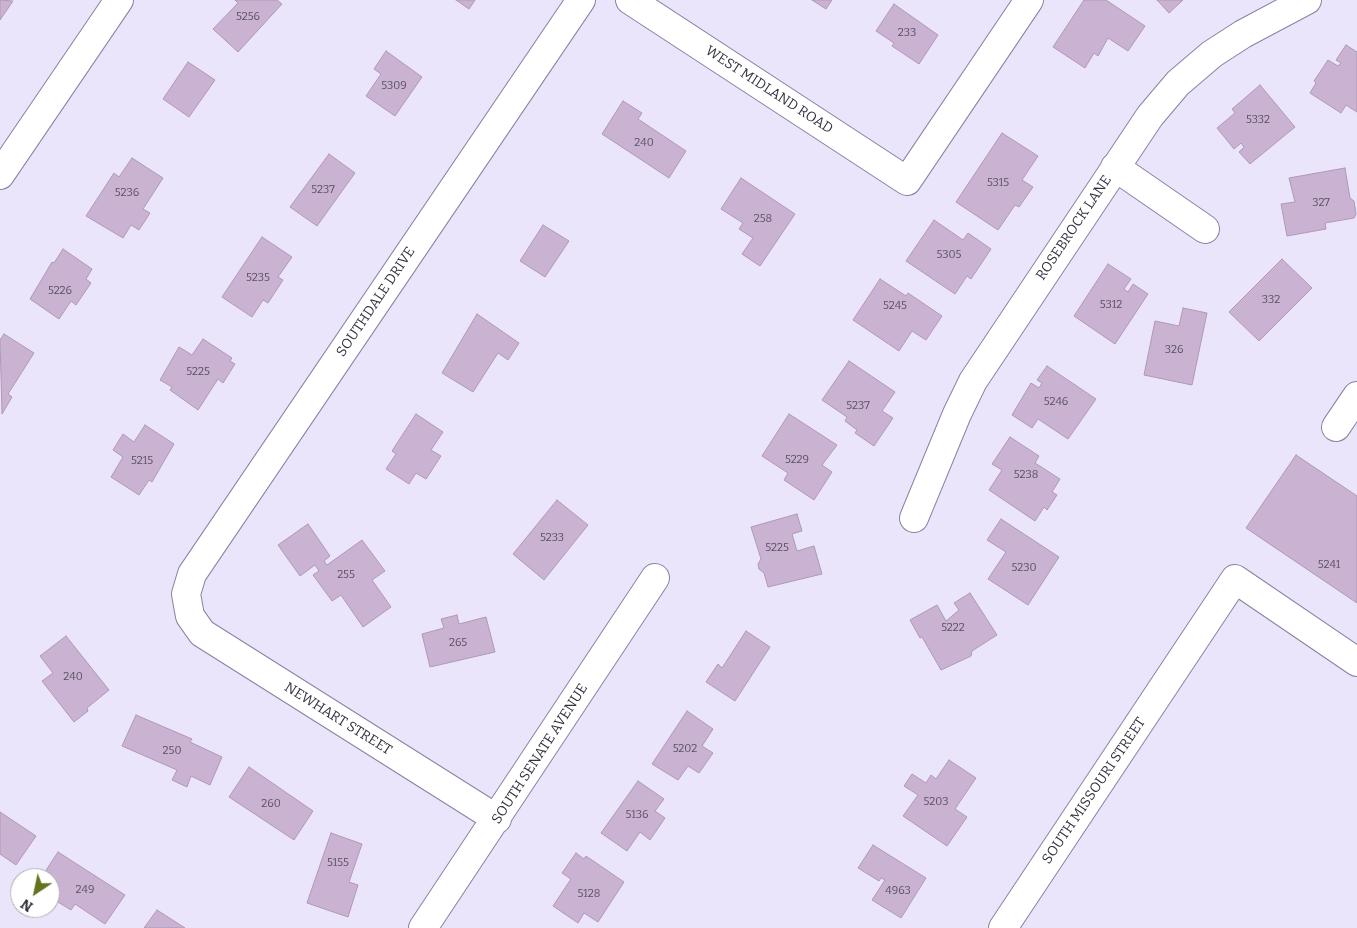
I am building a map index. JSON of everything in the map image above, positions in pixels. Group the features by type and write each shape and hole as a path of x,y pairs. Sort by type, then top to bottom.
{"street":[{"path":"0,175 119,0"},
{"name":"SOUTHDALE DRIVE","path":"187,610 186,594 192,574 581,0"},
{"name":"WEST MIDLAND ROAD","path":"630,0 907,181 1029,0"},
{"name":"ROSEBROCK LANE","path":"914,518 957,414 973,381 1115,167 1158,106 1202,62 1243,34 1308,0"},
{"path":"1115,167 1205,229"},
{"path":"1336,427 1357,396"},
{"name":"SOUTH SENATE AVENUE","path":"423,928 655,578"},
{"name":"SOUTH MISSOURI STREET","path":"1003,928 1234,579 1357,662"},
{"name":"NEWHART STREET","path":"187,610 202,633 497,819"}],"building":[{"path":"0,0 13,1 0,20"},
{"path":"235,0 277,0 282,4 238,52 213,29 238,3"},
{"path":"456,0 475,0 469,9"},
{"path":"812,0 832,0 826,9"},
{"path":"1084,0 1106,0 1145,26 1128,51 1108,38 1098,56 1094,53 1085,68 1053,47"},
{"path":"1157,0 1183,0 1169,13"},
{"path":"894,4 938,35 919,64 892,46 894,43 876,31"},
{"path":"1346,45 1357,52 1357,112 1346,105 1341,113 1310,93 1316,83 1314,81 1328,60 1338,66 1341,63 1336,60"},
{"path":"386,51 422,77 395,116 366,96 381,74 374,69"},
{"path":"188,62 215,80 189,117 163,99"},
{"path":"1260,85 1295,127 1250,164 1239,152 1244,147 1241,143 1234,149 1217,128 1235,113 1232,109"},
{"path":"623,101 642,113 638,119 686,151 669,178 602,134"},
{"path":"1002,133 1038,156 1022,180 1033,187 1019,207 1015,205 998,230 956,202"},
{"path":"329,154 355,173 317,226 290,207"},
{"path":"132,158 163,178 143,209 150,213 139,230 131,225 123,238 86,216 114,173 119,177"},
{"path":"1345,168 1350,198 1354,201 1356,214 1354,218 1325,223 1326,229 1287,236 1281,204 1295,202 1289,178"},
{"path":"741,178 795,214 760,266 742,254 753,238 739,229 743,223 721,209"},
{"path":"934,220 963,240 968,233 991,249 971,279 967,276 955,294 906,261"},
{"path":"543,225 569,241 545,277 520,261"},
{"path":"262,237 292,257 278,277 283,280 268,303 263,300 252,317 222,297"},
{"path":"63,249 92,269 86,279 91,283 76,305 71,301 59,319 30,299 52,262 54,263"},
{"path":"1282,259 1312,288 1259,341 1229,312"},
{"path":"1108,264 1131,279 1124,289 1128,292 1133,284 1148,294 1115,344 1074,316"},
{"path":"880,279 906,296 908,293 942,316 926,340 912,331 899,351 853,320"},
{"path":"1183,308 1207,313 1192,385 1144,375 1155,321 1179,326"},
{"path":"477,314 519,343 508,360 498,353 473,392 442,373"},
{"path":"4,334 34,353 8,394 12,397 2,414 0,340"},
{"path":"203,339 232,358 230,361 235,364 223,383 218,379 198,410 170,390 172,387 160,380 179,347 192,355"},
{"path":"849,361 895,392 882,411 893,418 874,446 855,433 857,430 845,421 847,417 822,400"},
{"path":"1047,366 1096,399 1068,439 1038,419 1032,428 1012,415 1031,383 1039,388 1042,383 1037,380"},
{"path":"416,414 443,432 431,450 441,456 426,479 416,473 409,484 386,469 396,454 392,451"},
{"path":"789,414 837,445 822,465 832,472 814,500 784,480 788,473 762,456"},
{"path":"145,425 174,444 152,482 149,480 139,495 111,477 123,457 113,450 123,434 134,442"},
{"path":"1010,437 1039,456 1035,463 1060,479 1052,492 1057,495 1047,510 1044,507 1035,521 989,490 1002,470 992,464"},
{"path":"1296,455 1357,496 1357,603 1246,528"},
{"path":"557,500 588,525 544,580 513,554"},
{"path":"797,514 802,531 792,534 797,551 814,546 822,574 768,587 764,573 759,569 758,564 761,559 751,527"},
{"path":"1001,519 1059,557 1028,605 988,579 1006,552 987,540"},
{"path":"308,524 330,556 324,561 327,565 362,540 385,571 372,580 391,607 363,627 341,595 332,601 313,575 319,571 315,565 300,576 278,545"},
{"path":"970,593 997,635 972,651 971,656 941,670 910,620 937,605 946,621 959,610 954,603"},
{"path":"457,615 459,624 486,617 495,652 430,667 422,634 444,628 441,619"},
{"path":"746,631 770,647 735,701 706,682 718,664 722,668"},
{"path":"66,636 109,690 87,708 88,711 74,722 42,681 53,673 40,656"},
{"path":"687,711 713,729 702,746 713,753 699,773 688,766 678,780 652,764"},
{"path":"136,715 192,739 190,742 222,757 210,785 191,776 187,787 172,780 177,770 122,746"},
{"path":"949,760 976,778 955,809 967,817 947,846 903,816 918,795 904,786 912,774 926,783 931,775 936,779"},
{"path":"249,767 313,811 294,840 229,797"},
{"path":"638,781 664,799 655,811 665,818 650,840 640,832 627,851 601,833"},
{"path":"0,812 36,836 16,865 0,854"},
{"path":"331,833 362,844 349,882 358,885 348,917 307,903"},
{"path":"873,845 926,878 901,918 872,900 885,880 881,878 879,881 858,868"},
{"path":"58,852 125,895 105,924 75,904 71,910 60,903 60,868 48,868"},
{"path":"576,853 584,859 586,856 624,882 598,922 584,913 578,923 553,906 571,879 562,873"},
{"path":"157,910 185,928 144,928"}]}
